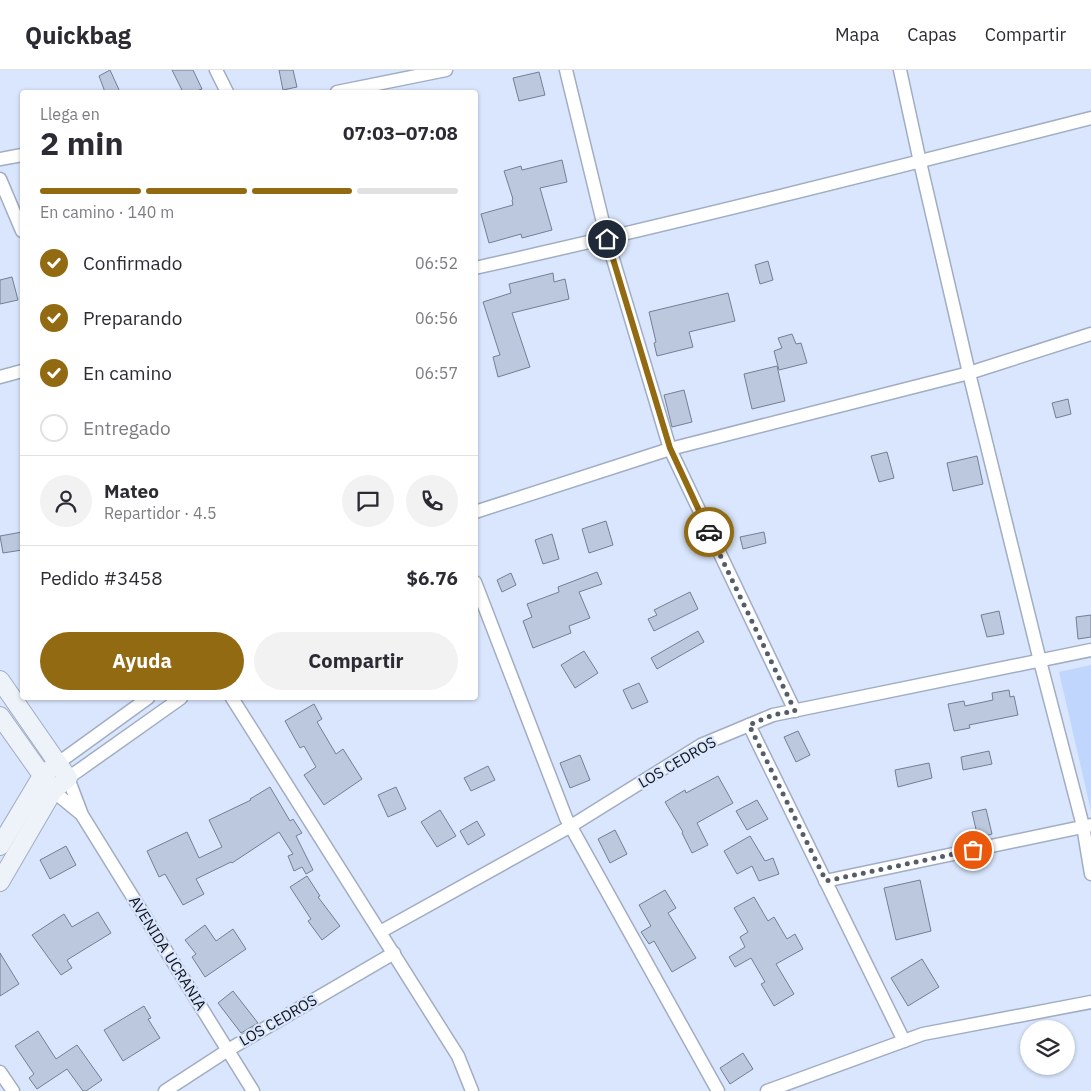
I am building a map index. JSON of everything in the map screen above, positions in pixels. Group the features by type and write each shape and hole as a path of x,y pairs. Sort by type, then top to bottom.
{"main road":[{"name":"AVENIDA UCRANIA","path":"0,680 68,778"},
{"name":"AVENIDA UCRANIA","path":"0,716 53,790"},
{"path":"0,846 42,776 58,763"},
{"path":"0,882 53,790 68,778"}],"street":[{"path":"216,70 226,90"},
{"path":"347,90 446,70"},
{"path":"566,70 607,239 670,448 795,711"},
{"path":"900,70 969,373 1040,661 1087,826 1091,874"},
{"path":"478,267 607,239 1091,118"},
{"path":"0,160 20,155"},
{"path":"0,179 20,226"},
{"path":"478,511 670,448 969,373 1091,334"},
{"path":"0,377 20,372"},
{"path":"478,590 566,818 718,1091"},
{"name":"LOS CEDROS","path":"380,932 571,826 701,745 773,715 1091,650"},
{"path":"58,763 145,700"},
{"path":"68,778 177,700"},
{"path":"233,700 458,1056 472,1091"},
{"path":"749,725 904,1041"},
{"name":"AVENIDA UCRANIA","path":"68,778 82,815 253,1091"},
{"name":"AVENIDA UCRANIA","path":"53,790 82,815"},
{"path":"826,881 1087,826"},
{"name":"LOS CEDROS","path":"165,1091 228,1050 394,953"},
{"path":"767,1091 923,1034 1091,1002"},
{"path":"0,1072 12,1091"}],"shaded area":[{"path":"1091,665 1091,811 1059,672"}],"building":[{"path":"110,70 119,90 104,90 99,76"},
{"path":"172,70 193,70 202,89 182,90"},
{"path":"279,70 293,70 297,87 283,90"},
{"path":"539,72 545,95 519,101 513,78"},
{"path":"562,160 567,182 540,188 552,230 522,238 521,234 489,243 481,214 513,205 513,199 504,171 521,166 522,170"},
{"path":"768,261 773,280 760,284 755,265"},
{"path":"553,273 554,282 565,279 569,299 512,313 530,367 498,377 493,357 500,355 483,302 511,293 509,284"},
{"path":"12,277 18,300 0,304 0,280"},
{"path":"728,293 735,321 689,332 693,347 657,356 654,343 656,342 649,312"},
{"path":"792,334 796,344 801,343 807,363 779,370 774,351 782,348 778,338"},
{"path":"777,366 785,401 752,409 744,374"},
{"path":"684,390 692,422 672,427 664,395"},
{"path":"1068,399 1071,414 1056,418 1052,403"},
{"path":"887,452 894,478 879,482 871,456"},
{"path":"977,456 983,484 953,491 947,463"},
{"path":"606,521 613,545 589,553 582,529"},
{"path":"20,532 20,550 3,553 0,536"},
{"path":"764,532 766,543 743,549 740,537"},
{"path":"552,534 559,559 543,564 535,540"},
{"path":"597,572 602,584 579,592 590,618 569,626 571,633 533,648 523,621 532,617 527,604 559,592 558,587"},
{"path":"511,573 516,585 502,592 497,580"},
{"path":"690,592 698,609 654,631 648,619 657,615 654,610"},
{"path":"999,611 1004,634 987,637 981,615"},
{"path":"1091,615 1091,637 1078,639 1076,617"},
{"path":"698,631 704,642 657,669 651,658"},
{"path":"584,651 598,673 575,688 561,665"},
{"path":"639,683 648,702 632,709 623,690"},
{"path":"1009,690 1010,697 1014,696 1018,715 969,725 970,728 954,731 948,704 964,701 965,706 993,700 992,693"},
{"path":"314,704 322,719 317,722 336,754 343,749 362,779 324,805 304,775 316,767 304,746 300,748 285,721"},
{"path":"798,731 810,755 796,762 784,737"},
{"path":"989,751 992,764 963,770 961,757"},
{"path":"580,755 590,780 570,788 560,763"},
{"path":"929,763 932,778 898,787 895,770"},
{"path":"488,766 495,780 471,791 464,778"},
{"path":"718,776 733,803 697,823 708,845 692,853 683,832 665,802 685,790 686,793"},
{"path":"270,787 290,821 293,819 302,833 296,836 313,870 306,874 302,867 294,871 288,856 293,854 279,832 232,863 196,879 204,894 183,905 165,874 159,877 147,851 187,832 199,858 222,847 209,820 251,800"},
{"path":"396,787 406,809 388,817 378,795"},
{"path":"757,800 768,819 747,830 736,811"},
{"path":"986,809 992,834 978,838 972,812"},
{"path":"440,810 456,836 437,847 421,822"},
{"path":"477,821 485,835 468,845 460,831"},
{"path":"615,830 627,854 610,863 598,839"},
{"path":"750,836 765,861 773,858 779,874 759,881 752,866 737,874 724,851"},
{"path":"66,846 76,865 50,879 40,860"},
{"path":"307,876 320,896 318,897 340,926 322,940 308,921 311,919 290,887"},
{"path":"920,880 931,931 896,940 884,888"},
{"path":"665,890 676,908 668,913 696,958 672,972 654,941 649,944 641,932 651,926 639,905"},
{"path":"754,897 768,921 774,917 787,939 795,934 803,949 776,964 794,994 774,1006 761,984 765,982 751,958 735,967 729,957 745,947 740,937 748,932 734,908"},
{"path":"98,912 111,933 67,960 72,968 61,975 32,935 64,914 72,927"},
{"path":"205,925 216,941 233,929 246,949 205,977 192,957 196,954 185,940"},
{"path":"0,953 19,984 0,996"},
{"path":"922,959 939,987 908,1006 891,978"},
{"path":"233,991 258,1023 241,1033 218,1003"},
{"path":"144,1006 151,1018 148,1019 160,1038 123,1061 104,1030"},
{"path":"38,1031 56,1059 77,1045 102,1080 86,1091 83,1091 67,1069 37,1089 29,1078 34,1074 15,1046"},
{"path":"743,1053 753,1069 730,1084 720,1068"}],"way so far":[{"path":"709,532 795,711 773,715 749,725 826,881 973,850"}],"route":[{"path":"607,239 670,448 709,532"}]}
